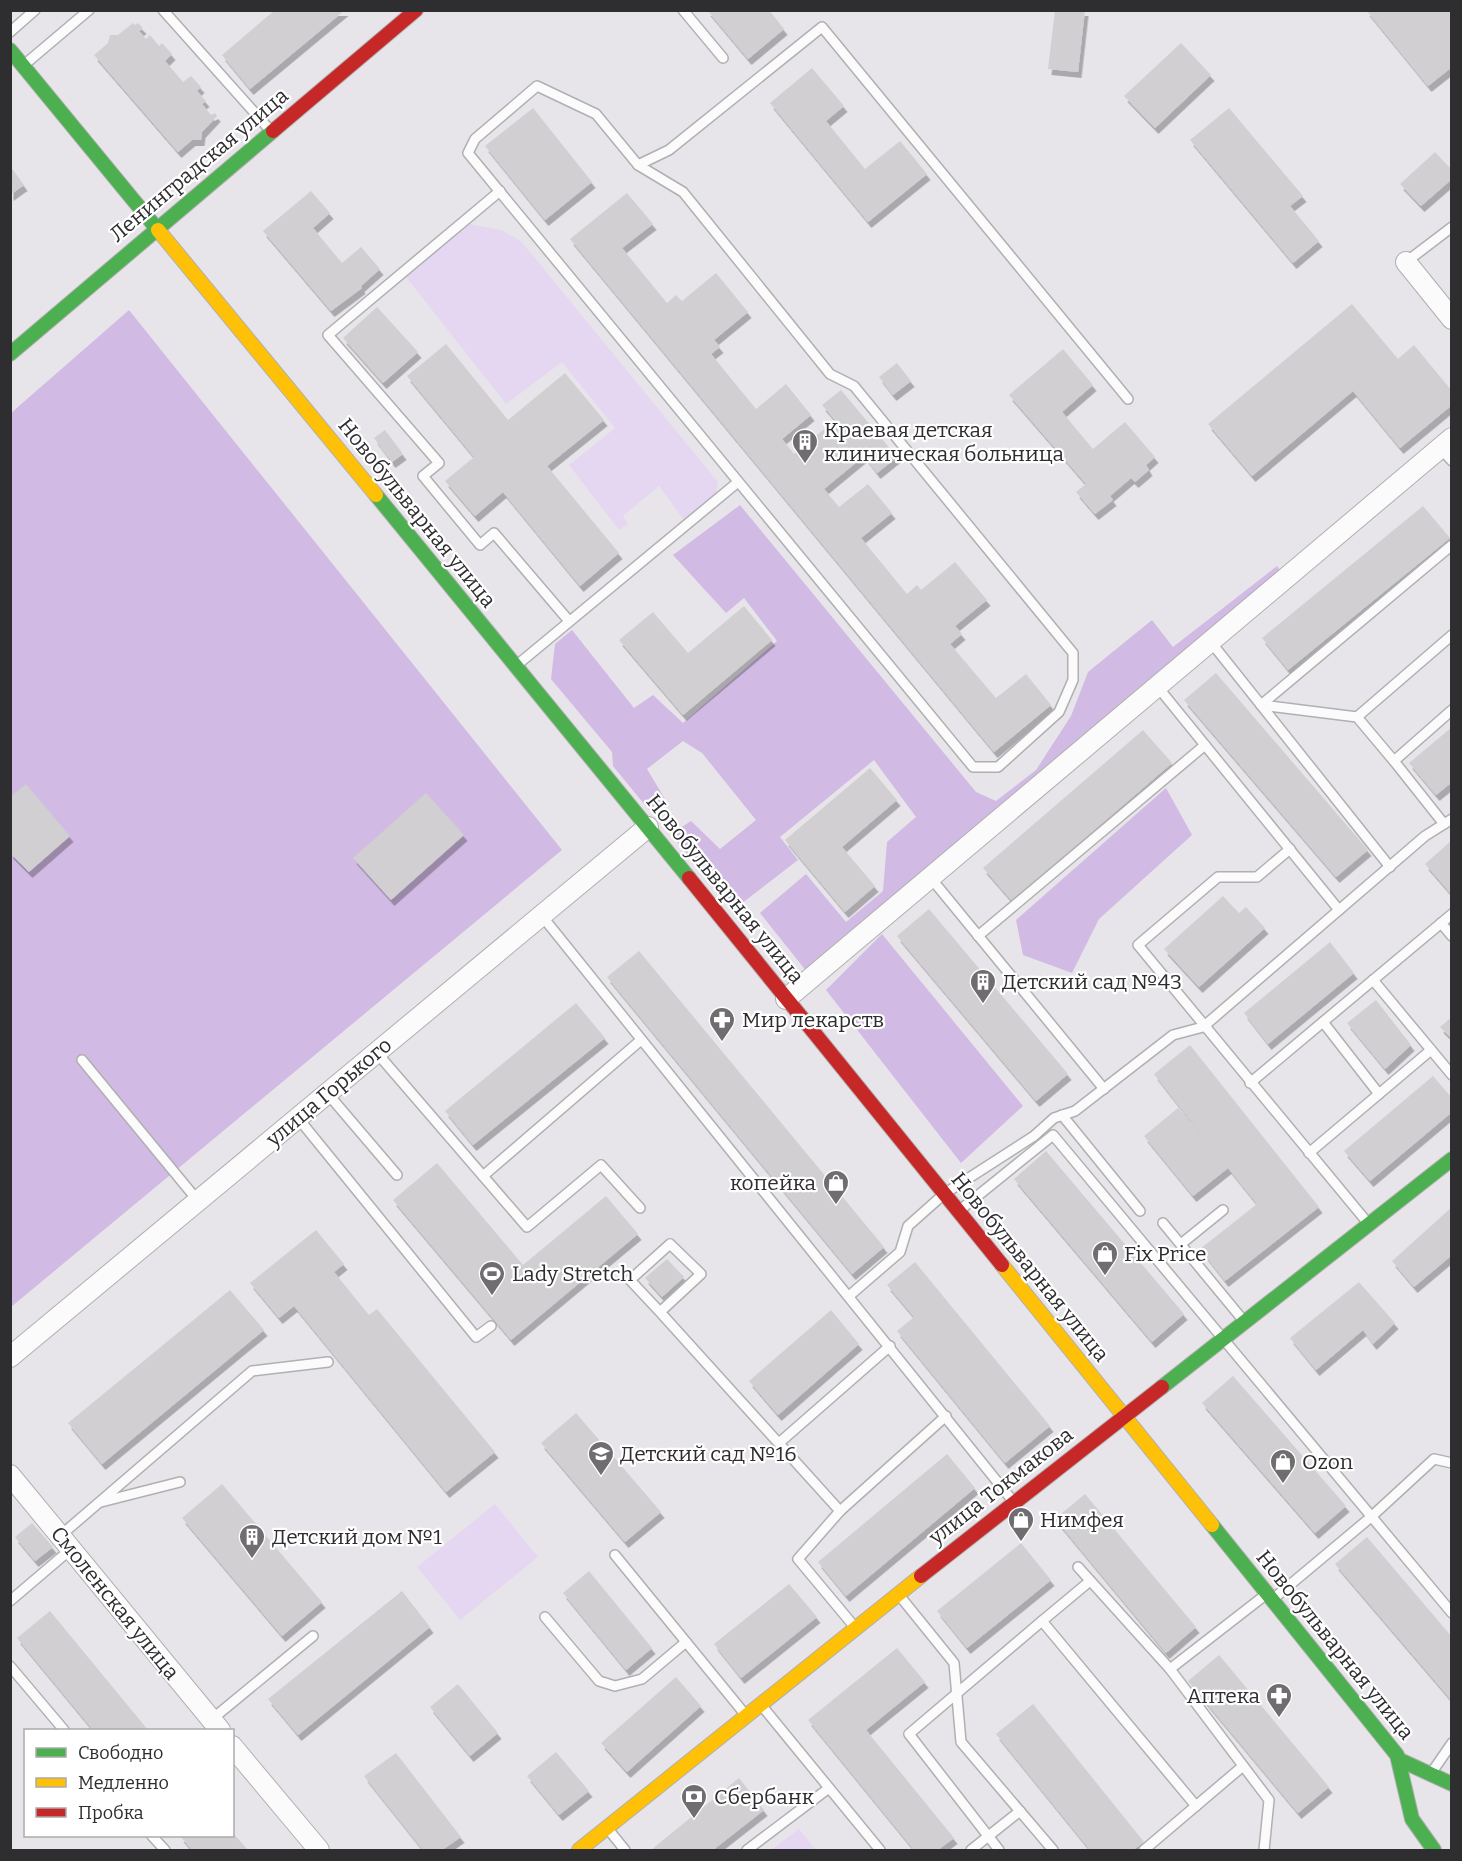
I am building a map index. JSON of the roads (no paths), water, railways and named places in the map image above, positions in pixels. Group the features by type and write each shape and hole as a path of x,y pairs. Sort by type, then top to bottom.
{"street":[{"name":"Ленинградская улица","path":"10,354 416,10"},
{"name":"Новобульварная улица","path":"10,50 158,227 648,827 1400,1760"},
{"path":"1406,261 1452,319"},
{"path":"786,999 1210,641 1448,449"},
{"name":"улица Горького","path":"10,1357 648,827"},
{"name":"улица Токмакова","path":"579,1851 854,1627 1452,1159"},
{"name":"Смоленская улица","path":"10,1475 216,1725"},
{"path":"234,1748 319,1851"},
{"path":"1400,1760 1452,1784"},
{"path":"1400,1760 1412,1819 1434,1851"}],"lane":[{"path":"10,32 35,10"},
{"path":"23,65 89,10"},
{"path":"163,10 271,132"},
{"path":"683,10 723,58"},
{"path":"638,165 669,150 822,27 1128,399"},
{"path":"537,87 596,114 638,165 683,192 830,374 854,386 1073,653 1073,680 1059,712 998,767 973,767 500,191 468,153 475,139 537,87"},
{"path":"500,191 328,335 439,463 423,476 480,545 494,533 569,621"},
{"path":"1406,261 1452,227"},
{"path":"516,666 738,482"},
{"path":"1261,705 1452,545"},
{"path":"1357,717 1452,635"},
{"path":"1210,641 1390,867"},
{"path":"1157,686 1339,910"},
{"path":"849,1296 900,1252 908,1226 944,1194 1034,1136 1054,1118 1075,1111 1173,1035 1203,1027 1425,836 1448,821 1357,717 1261,705"},
{"path":"1394,761 1452,710"},
{"path":"978,936 1205,745"},
{"path":"1290,849 1257,877 1218,877 1138,945 1203,1027 1369,1224"},
{"path":"930,877 1104,1089"},
{"path":"1250,1083 1452,914"},
{"path":"542,916 1014,1502"},
{"path":"1441,923 1452,936"},
{"path":"1373,980 1452,1075"},
{"path":"1323,1022 1379,1094"},
{"path":"483,1176 641,1040"},
{"path":"1309,1153 1431,1050"},
{"path":"377,1053 527,1227 601,1165 640,1208"},
{"path":"82,1060 198,1202"},
{"path":"328,1094 397,1175"},
{"path":"1062,1115 1140,1211"},
{"path":"298,1118 476,1337 491,1326"},
{"path":"958,1212 1053,1135 1452,1612"},
{"path":"1181,1244 1223,1210"},
{"path":"1163,1223 1244,1322"},
{"path":"660,1312 701,1274 670,1244 630,1280 840,1511"},
{"path":"778,1443 890,1346"},
{"path":"10,1601 99,1503 252,1371 328,1362"},
{"path":"854,1627 798,1559 840,1511 946,1416"},
{"path":"1170,1669 1269,1597 1371,1516 1434,1460 1452,1463"},
{"path":"99,1503 180,1482"},
{"path":"615,1555 746,1714"},
{"path":"1078,1566 1170,1669 1269,1800 1264,1851"},
{"path":"999,1851 909,1734 1090,1581"},
{"path":"897,1594 954,1663 961,1742 1053,1851"},
{"path":"545,1617 599,1681 615,1686 642,1679 687,1642"},
{"path":"1042,1621 1196,1806"},
{"path":"216,1725 313,1636"},
{"path":"10,1666 62,1729"},
{"path":"760,1703 880,1851"},
{"path":"1431,1774 1452,1743"},
{"path":"1144,1851 1244,1767"},
{"path":"747,1851 829,1788"},
{"path":"971,1851 1020,1811"},
{"path":"607,1828 625,1851"},
{"path":"153,1837 165,1851"}],"place":[{"name":"Краевая детская клиническая больница","path":"805,465"},
{"name":"Детский сад №43","path":"983,1005"},
{"name":"Мир лекарств","path":"722,1043"},
{"name":"копейка","path":"836,1206"},
{"name":"Fix Price","path":"1105,1277"},
{"name":"Lady Stretch","path":"492,1297"},
{"name":"Детский сад №16","path":"601,1477"},
{"name":"Ozon","path":"1283,1485"},
{"name":"Нимфея","path":"1021,1543"},
{"name":"Детский дом №1","path":"252,1560"},
{"name":"Аптека","path":"1279,1719"},
{"name":"Сбербанк","path":"694,1820"}]}
